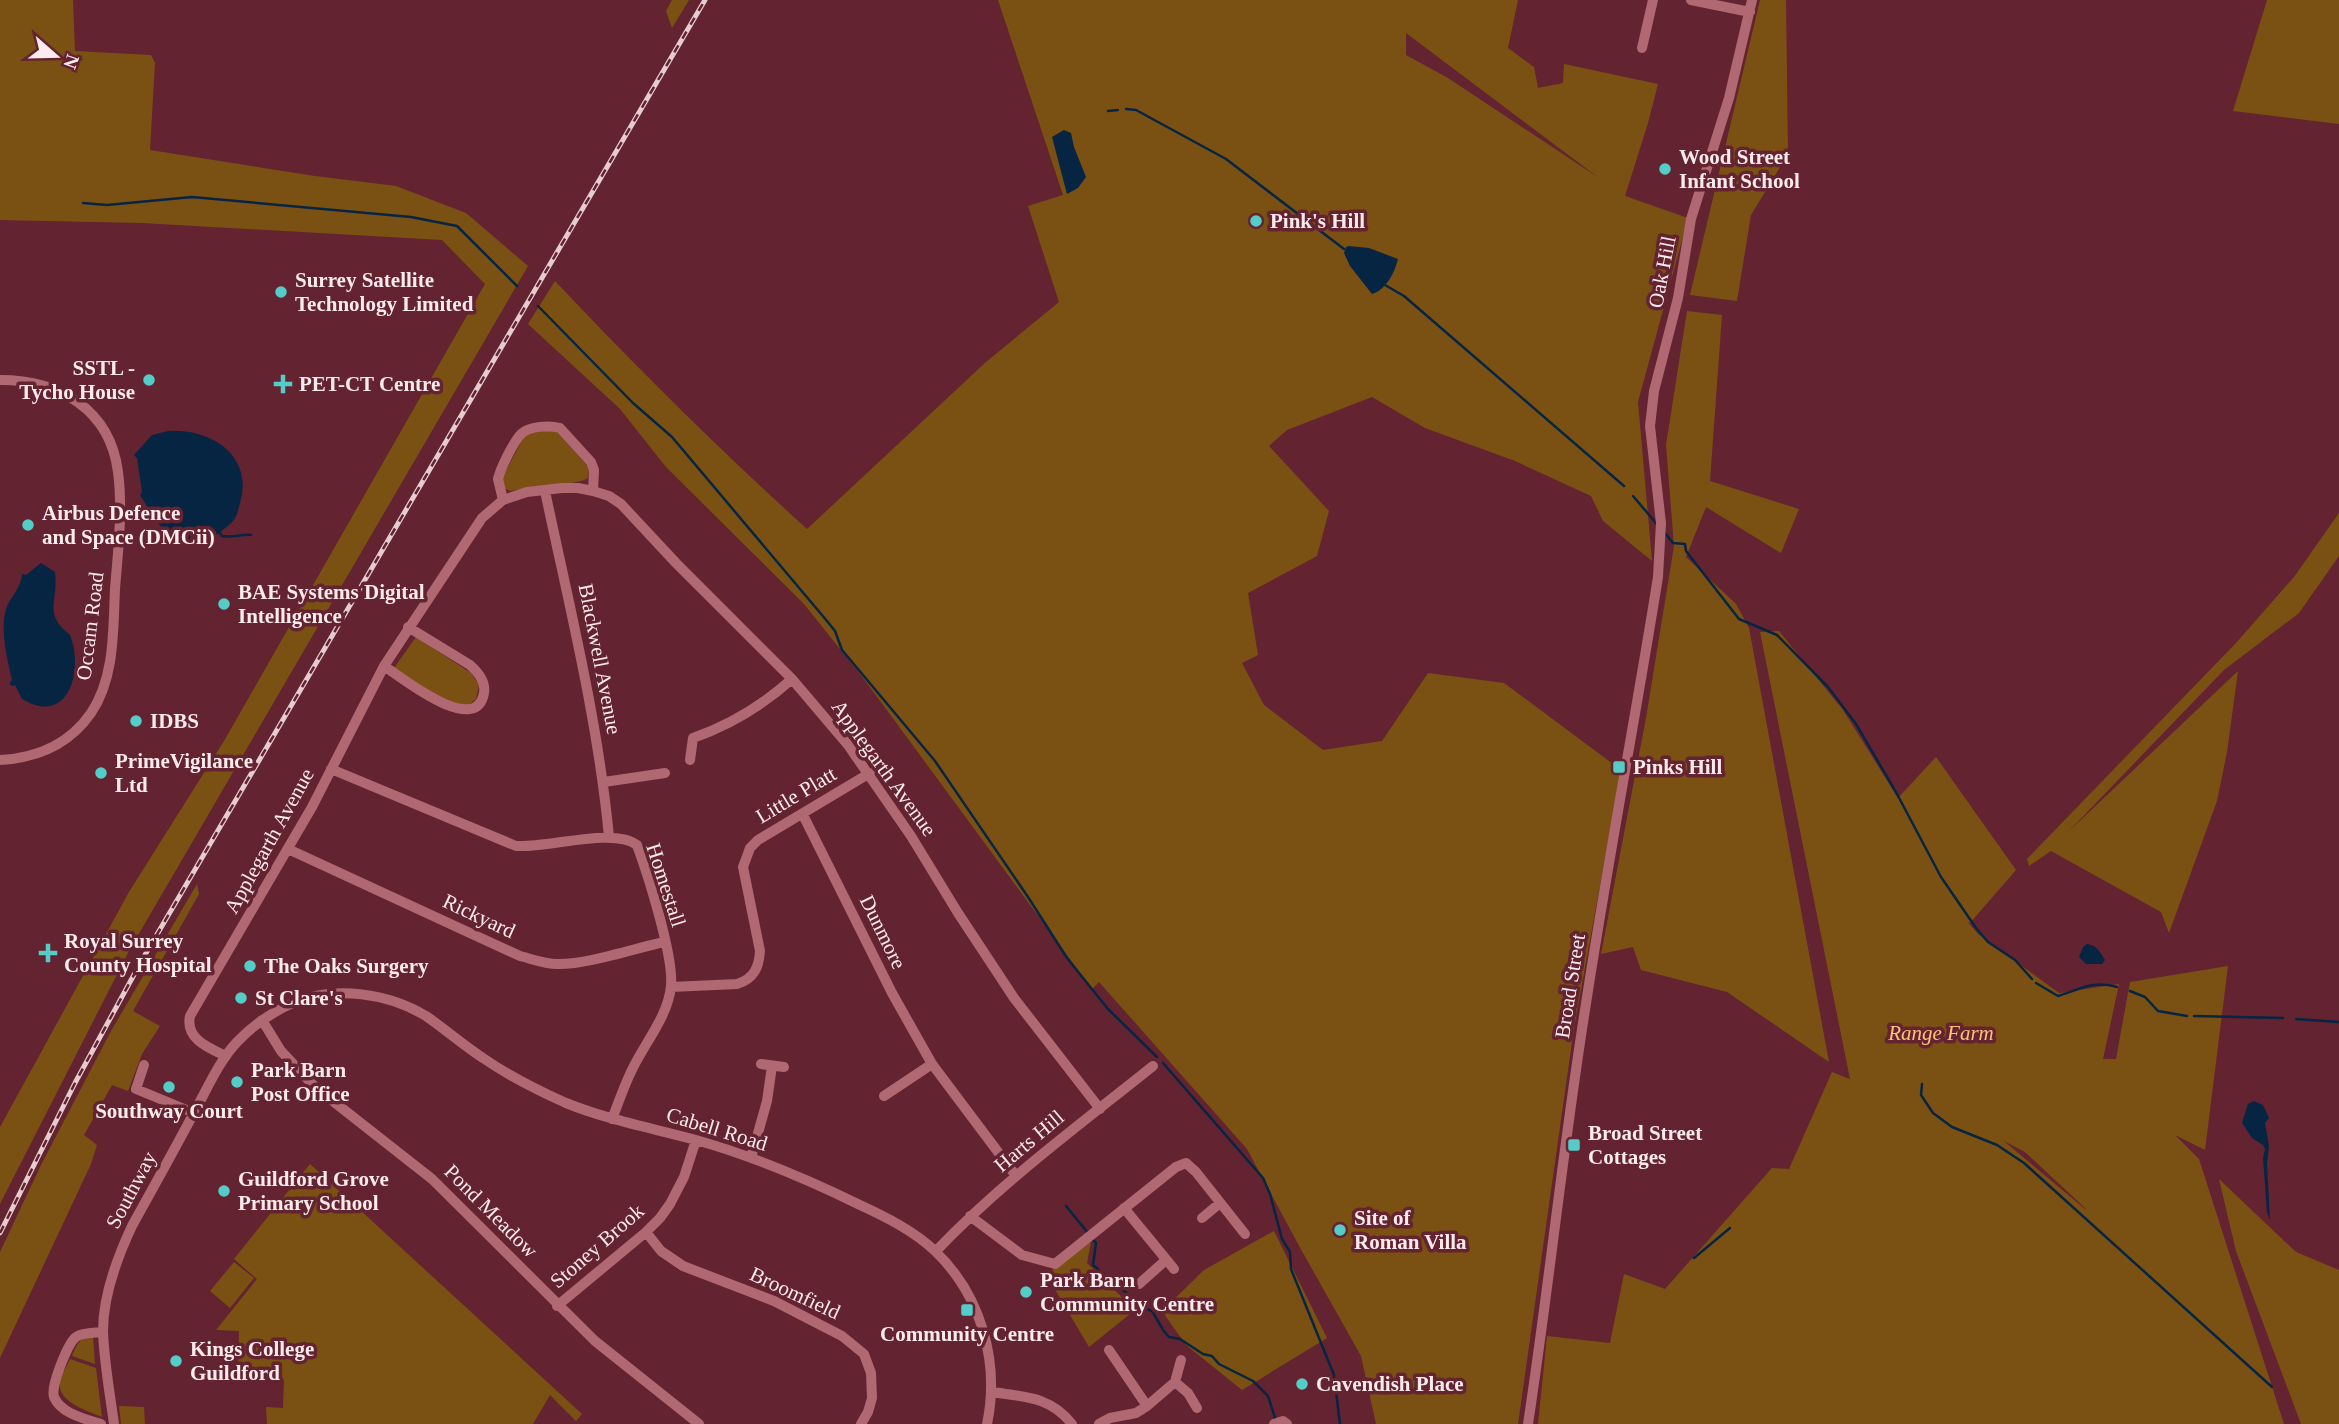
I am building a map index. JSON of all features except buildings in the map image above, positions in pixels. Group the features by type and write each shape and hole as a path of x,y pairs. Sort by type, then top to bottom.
{"street":[{"path":"1642,48 1653,0"},
{"path":"1691,0 1750,12"},
{"name":"Oak Hill","path":"1660,557 1661,528 1650,426 1654,391 1678,298 1691,219 1729,98 1752,0"},
{"name":"Occam Road","path":"0,380 57,389 90,410 100,425 118,470 120,519 109,666 97,703 78,729 51,748 25,757 0,760"},
{"path":"503,500 498,479 521,434 528,429 553,426 560,428 591,462 594,471 593,491"},
{"name":"Applegarth Avenue","path":"226,1056 194,1037 189,1020 288,849 384,666 408,627 482,518 503,500 527,492 578,488 609,496 621,504 676,564 792,679 870,773 1014,998 1100,1109"},
{"name":"Blackwell Avenue","path":"545,491 592,712 604,782 609,836"},
{"name":"Broad Street","path":"1528,1424 1585,1006 1630,751 1660,557"},
{"path":"384,666 447,706 466,710 481,701 484,691 478,672 408,627"},
{"path":"693,737 722,727 773,696 792,679"},
{"path":"685,727 693,737 690,760"},
{"path":"331,769 516,846 533,847 609,836"},
{"path":"604,782 664,773"},
{"name":"Little Platt","path":"671,987 737,984 745,982 755,974 760,951 743,867 750,848 758,840 870,773"},
{"name":"Dunmore","path":"803,815 892,993 932,1064 1016,1176"},
{"name":"Homestall","path":"609,836 624,837 637,845 670,965 671,987 664,1010 630,1073 612,1119"},
{"name":"Rickyard","path":"288,849 520,956 547,963 559,965 577,962 664,942"},
{"name":"Cabell Road","path":"310,998 335,994 365,995 410,1007 520,1081 565,1102 612,1119 696,1140 751,1158 872,1210 910,1231 936,1251 962,1284 976,1309 990,1360 992,1392 987,1424"},
{"name":"Southway","path":"114,1424 103,1332 110,1283 122,1248 194,1113 235,1044 262,1020 310,998"},
{"name":"Pond Meadow","path":"262,1020 281,1051 315,1087 432,1179 595,1341 699,1424"},
{"path":"882,1098 932,1064"},
{"path":"144,1065 136,1089 194,1113"},
{"path":"751,1158 767,1101 766,1065 784,1067"},
{"name":"Harts Hill","path":"936,1251 970,1216 1059,1139 1153,1066"},
{"name":"Stoney Brook","path":"558,1306 646,1232 670,1204 684,1177 696,1140"},
{"path":"970,1216 1022,1255 1055,1264 1175,1167 1186,1163 1245,1234"},
{"path":"1202,1218 1220,1203"},
{"path":"1124,1208 1174,1269"},
{"name":"Broomfield","path":"646,1232 661,1251 683,1266 774,1301 842,1336 864,1354 871,1373 872,1398 861,1424"},
{"path":"1139,1284 1166,1260"},
{"path":"101,1424 64,1409 54,1397 53,1385 74,1338 81,1334 103,1332"},
{"path":"1108,1350 1147,1406"},
{"path":"1099,1424 1110,1418 1136,1413 1147,1406 1175,1382 1181,1360"},
{"path":"1175,1382 1188,1393 1197,1408"},
{"path":"992,1392 1045,1402 1058,1409 1072,1424"}],"green space":[{"path":"0,0 73,0 75,51 151,55 155,63 150,150 396,186 466,213 528,266 130,949 0,1204 0,1127 129,892 224,741 485,284 442,240 142,223 0,220"},
{"path":"672,0 689,0 672,28 666,11"},
{"path":"998,0 1518,0 1508,48 1534,67 1538,88 1563,83 1564,64 1658,84 1625,196 1688,218 1638,402 1652,561 1603,521 1591,496 1515,461 1425,428 1372,397 1287,430 1269,446 1329,511 1317,556 1248,593 1258,655 1242,663 1264,705 1323,750 1382,741 1428,673 1504,683 1621,770 1574,1028 1518,1424 1376,1424 1361,1356 1247,1149 1099,982 1092,989 864,679 804,604 666,467 620,409 528,324 555,281 679,408 807,529 986,362 1059,302 1028,206 1063,195","holes":["1406,33 1599,178 1448,78 1406,55"]},
{"path":"1760,0 1786,0 1788,154 1751,215 1737,301 1690,295"},
{"path":"2267,0 2339,0 2339,124 2233,111"},
{"path":"1687,311 1722,315 1710,481 1799,509 1781,553 1706,507 1686,557 1736,604 1749,628 1829,1062 1727,992 1641,970 1633,947 1601,954 1646,718 1674,546 1666,445"},
{"path":"552,430 557,432 586,464 589,469 588,478 510,491 502,487 503,476 524,437 529,433"},
{"path":"2339,513 2339,556 2299,613 2224,670 2068,832 2238,671 2217,801 2169,933 2161,912 2051,851 2029,866 2027,859 2236,643 2294,577"},
{"name":"Range Farm","path":"1779,631 1843,710 1898,798 1936,757 2016,870 1970,923 1967,921 1978,934 2059,993 2119,984 2103,1059 2116,1059 2130,982 2228,966 2205,1150 2175,1135 2199,1159 2284,1424 1538,1424 1547,1336 1610,1343 1624,1274 1665,1289 1772,1168 1789,1169 1832,1072 1850,1079 1760,632","holes":["2004,1141 2025,1152 2086,1209"]},
{"path":"416,637 471,673 479,685 476,699 466,707 451,705 394,668"},
{"path":"197,884 199,894 133,1011 160,1026 142,1054 128,1091 112,1085 84,1135 97,1145 91,1164 0,1358 0,1252 41,1165 111,1031"},
{"path":"310,1164 582,1414 576,1421 550,1395 533,1424 267,1424 266,1407 283,1408 284,1380 238,1379 239,1331 216,1330 257,1279 234,1259"},
{"path":"2219,1179 2296,1252 2339,1270 2339,1424 2301,1424 2236,1251"},
{"path":"1274,1231 1327,1338 1242,1390 1186,1345 1162,1311 1204,1270"},
{"path":"1091,1242 1087,1263 1135,1310 1089,1347 1044,1276"},
{"path":"234,1262 254,1278 230,1308 210,1291"},
{"path":"93,1336 95,1364 72,1356 79,1342"},
{"path":"70,1359 96,1368 102,1417 74,1405 63,1395 60,1381"},
{"path":"119,1406 144,1407 145,1424 121,1424"}],"water":[{"path":"1064,130 1071,133 1086,177 1078,188 1067,194 1052,137"},
{"path":"1349,246 1369,248 1398,259 1382,289 1372,294 1350,266 1344,253"},
{"path":"183,431 212,439 234,457 240,469 243,483 238,510 232,522 212,538 194,542 169,533 156,520 140,495 142,492 137,458 134,455 152,435"},
{"path":"41,563 55,572 54,613 61,627 70,635 74,649 75,664 69,691 62,700 51,706 38,706 22,699 15,685 9,684 12,680 4,635 6,609 22,574 26,575"},
{"path":"2087,944 2100,952 2105,960 2102,964 2086,964 2079,957"},
{"path":"2254,1101 2263,1105 2269,1118 2265,1123 2269,1146 2267,1163 2270,1220 2263,1158 2265,1149 2252,1138 2242,1123 2248,1104"}],"waterway":[{"path":"1126,109 1136,110 1226,159 1344,249"},
{"path":"1108,111 1118,110"},
{"path":"83,203 107,205 192,197 411,217 457,226 517,286"},
{"path":"1385,285 1404,296 1624,486"},
{"path":"538,306 633,403 672,437 827,621 835,631 842,650 935,761 1067,958 1108,1009 1157,1057"},
{"path":"1633,496 1656,523"},
{"path":"219,532 222,536 251,535"},
{"path":"1665,533 1673,543 1685,544 1686,551 1739,619 1777,635 1828,687 1856,724 1941,877 1976,928 1988,942 2015,960 2032,979"},
{"path":"2036,983 2058,996 2094,985 2117,987"},
{"path":"2130,991 2145,997 2158,1011 2187,1016"},
{"path":"2194,1016 2283,1018"},
{"path":"2296,1019 2339,1022"},
{"path":"1163,1063 1263,1178 1282,1239 1290,1252 1291,1269 1334,1375 1340,1424"},
{"path":"1922,1084 1921,1095 1933,1113 1952,1127 1997,1145 2024,1163 2272,1387"},
{"path":"1066,1206 1088,1233"},
{"path":"1694,1258 1730,1228"},
{"path":"1092,1239 1096,1243 1093,1265 1146,1309 1152,1311 1162,1328"},
{"path":"1163,1330 1169,1337 1180,1339 1203,1354 1212,1356 1219,1364 1253,1381 1268,1396 1276,1421"}],"railway":[{"path":"0,1233 75,1083 142,960 705,0"}],"place":[{"name":"Wood Street Infant School","path":"1665,169"},
{"name":"Pink's Hill","path":"1256,221"},
{"name":"Surrey Satellite Technology Limited","path":"281,292"},
{"name":"SSTL - Tycho House","path":"149,380"},
{"name":"PET-CT Centre","path":"283,384"},
{"name":"Airbus Defence and Space (DMCii)","path":"28,525"},
{"name":"BAE Systems Digital Intelligence","path":"224,604"},
{"name":"IDBS","path":"136,721"},
{"name":"Pinks Hill","path":"1619,767"},
{"name":"PrimeVigilance Ltd","path":"101,773"},
{"name":"Royal Surrey County Hospital","path":"48,953"},
{"name":"The Oaks Surgery","path":"250,966"},
{"name":"St Clare's","path":"241,998"},
{"name":"Park Barn Post Office","path":"237,1082"},
{"name":"Southway Court","path":"169,1087"},
{"name":"Broad Street Cottages","path":"1574,1145"},
{"name":"Guildford Grove Primary School","path":"224,1191"},
{"name":"Site of Roman Villa","path":"1340,1230"},
{"name":"Park Barn Community Centre","path":"1026,1292"},
{"name":"Community Centre","path":"967,1310"},
{"name":"Kings College Guildford","path":"176,1361"},
{"name":"Cavendish Place","path":"1302,1384"}]}
